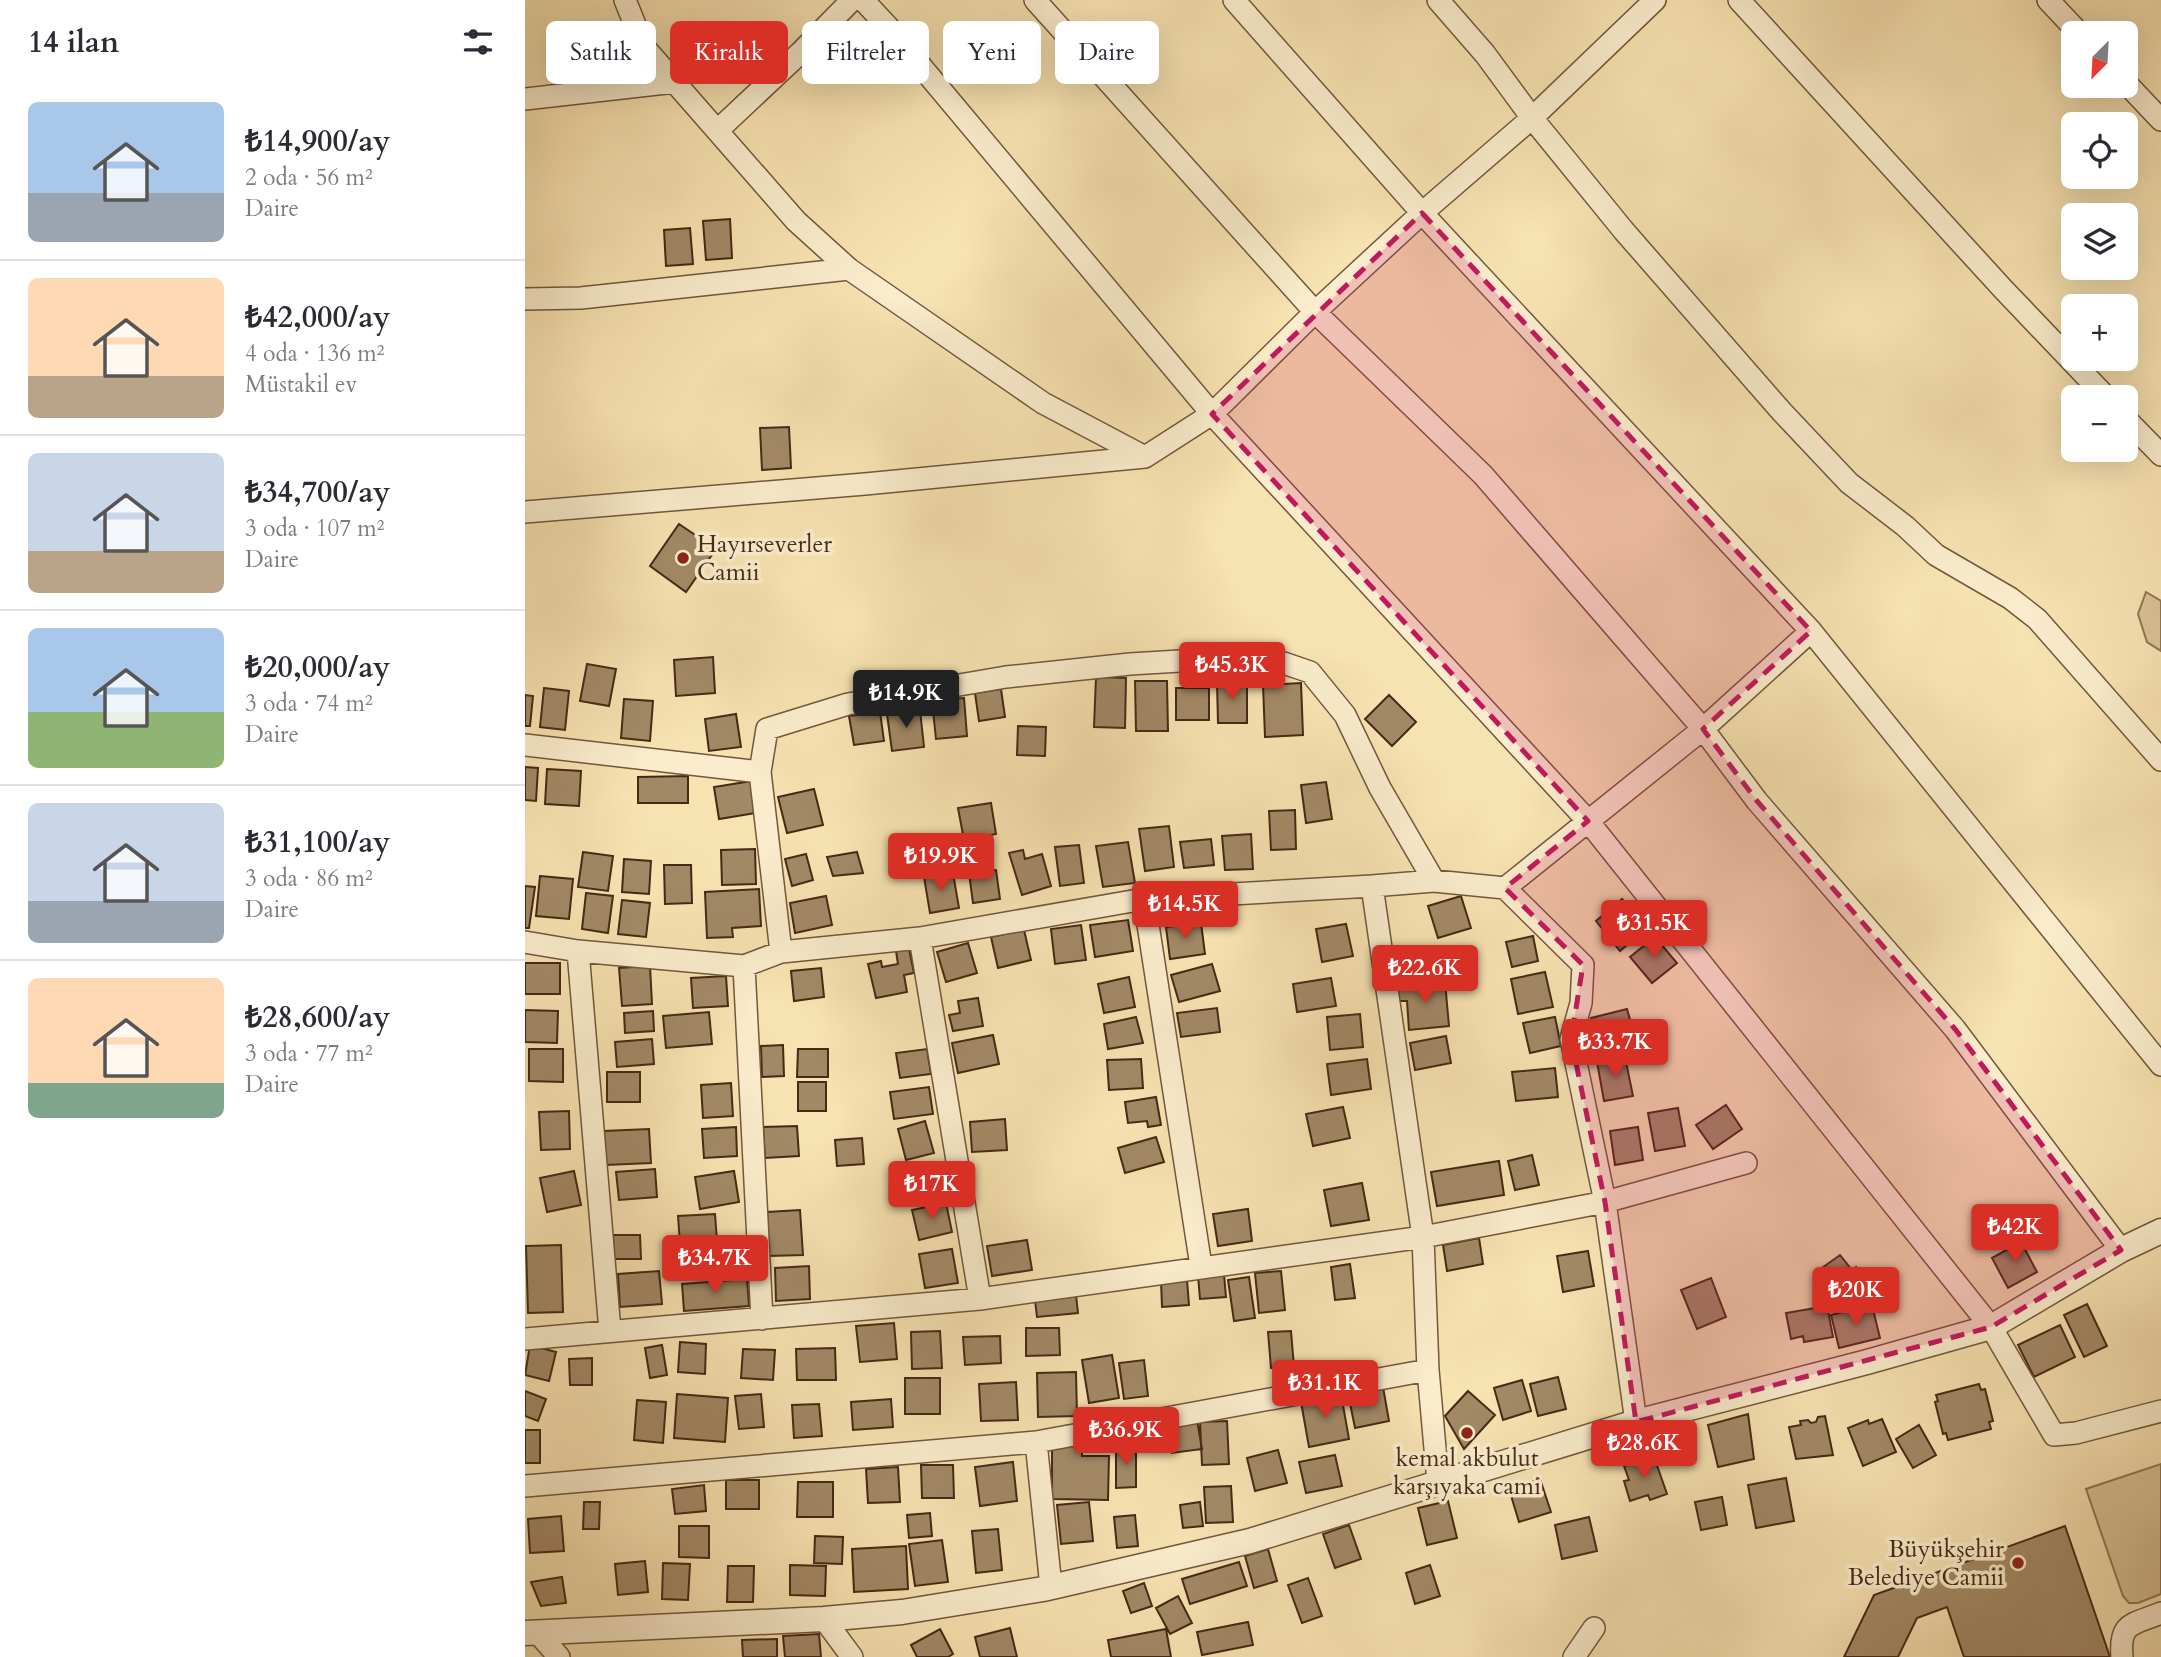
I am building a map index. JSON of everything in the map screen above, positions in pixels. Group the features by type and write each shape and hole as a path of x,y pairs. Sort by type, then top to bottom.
{"street":[{"path":"625,0 644,47 670,76"},
{"path":"717,130 800,53 852,0"},
{"path":"863,0 890,28 1212,414 1588,821 1991,1327 2054,1435 2076,1433 2161,1411"},
{"path":"1035,0 1315,312 1483,475 1703,729 1757,801 1955,1029 2121,1250"},
{"path":"1234,0 1422,213 1811,631 2161,1065"},
{"path":"1438,0 1485,54 1532,118 1624,231 1782,412 1849,483 1905,526 1936,555 2010,598 2037,620 2161,760"},
{"path":"525,512 1145,457 1212,414 1315,312 1422,213 1532,118 1655,0"},
{"path":"1739,0 2003,289 2095,385"},
{"path":"2048,0 2068,21"},
{"path":"525,99 670,83"},
{"path":"677,84 796,221 849,269 1043,403 1145,457"},
{"path":"2139,97 2161,120"},
{"path":"525,299 580,299 849,269"},
{"path":"2138,431 2161,455"},
{"path":"1505,888 1703,729 1811,631"},
{"path":"781,952 760,772 767,729 848,704 1006,677 1130,664 1263,656 1310,672 1345,715 1380,788 1434,881"},
{"path":"525,745 760,772"},
{"path":"525,942 577,951 744,966 781,952 921,939 1144,899 1434,881 1505,888 1583,965 1581,1003 1571,1039 1605,1202 1636,1422"},
{"path":"1372,886 1423,1237 1428,1370 1438,1482"},
{"path":"1144,899 1201,1266"},
{"path":"921,939 980,1299"},
{"path":"577,951 610,1331"},
{"path":"744,966 762,1320"},
{"path":"525,1339 980,1299 1423,1237 1605,1202 1746,1163"},
{"path":"531,1632 824,1619 902,1612 1051,1587 1250,1541 1636,1422 1991,1327 2121,1250 2161,1231"},
{"path":"525,1486 1036,1442 1428,1370"},
{"path":"1036,1442 1051,1587"},
{"path":"2122,1657 2120,1638 2127,1628 2161,1613"},
{"path":"824,1619 852,1657"},
{"path":"1574,1657 1594,1628"},
{"path":"531,1632 559,1657"}],"highlighted area":[{"path":"1422,213 1811,631 1703,729 1757,801 1955,1029 2121,1250 1991,1327 1636,1422 1605,1202 1571,1039 1583,965 1505,888 1588,821 1212,414"}],"shaded area":[{"path":"2146,592 2161,601 2161,651 2147,642 2138,614"},
{"path":"2161,1464 2161,1594 2138,1603 2129,1603 2123,1596 2086,1489"}],"building":[{"path":"730,219 732,258 706,260 703,221"},
{"path":"690,228 693,264 666,266 664,230"},
{"path":"789,427 791,468 762,470 760,428"},
{"name":"Hayırseverler Camii","path":"679,524 716,549 686,592 650,566"},
{"path":"713,657 715,693 676,696 674,660"},
{"path":"587,664 616,669 609,706 580,701"},
{"path":"1096,677 1126,678 1125,728 1094,727"},
{"path":"1135,681 1167,681 1168,731 1136,731"},
{"path":"1247,681 1247,723 1218,723 1217,682"},
{"path":"1301,683 1303,735 1265,737 1263,685"},
{"path":"544,688 569,691 565,730 540,727"},
{"path":"1176,688 1209,688 1209,720 1176,720"},
{"path":"1001,689 1005,717 979,721 975,693"},
{"path":"525,695 533,696 530,726 525,726"},
{"path":"1389,695 1416,722 1392,746 1365,719"},
{"path":"964,698 967,736 936,739 932,701"},
{"path":"624,699 653,701 650,741 621,738"},
{"path":"920,710 924,747 892,751 887,714"},
{"path":"880,712 884,741 854,745 849,716"},
{"path":"736,714 741,747 709,751 705,719"},
{"path":"1018,726 1046,727 1045,756 1017,755"},
{"path":"525,767 538,768 536,801 525,800"},
{"path":"547,769 581,771 579,806 545,804"},
{"path":"688,776 688,803 638,803 638,777"},
{"path":"752,781 756,813 719,819 714,787"},
{"path":"1326,782 1332,819 1306,823 1301,785"},
{"path":"814,789 823,825 787,833 778,797"},
{"path":"991,803 996,834 964,840 958,808"},
{"path":"1295,810 1296,849 1271,850 1269,811"},
{"path":"1169,826 1174,867 1145,871 1139,829"},
{"path":"1251,834 1253,869 1225,870 1222,836"},
{"path":"1211,839 1214,865 1184,868 1180,842"},
{"path":"1128,842 1135,883 1103,887 1096,846"},
{"path":"1079,845 1084,883 1060,886 1055,847"},
{"path":"755,849 756,884 722,885 721,850"},
{"path":"1023,850 1025,859 1042,854 1051,886 1022,895 1009,853"},
{"path":"583,852 613,856 608,891 578,887"},
{"path":"857,852 863,873 833,876 827,857"},
{"path":"806,854 813,880 792,886 785,859"},
{"path":"624,859 651,861 649,894 622,892"},
{"path":"664,865 691,865 692,903 665,904"},
{"path":"996,870 1000,899 973,903 969,873"},
{"path":"953,873 959,908 930,913 924,877"},
{"path":"540,876 573,879 569,919 536,916"},
{"path":"525,886 535,887 529,928 525,928"},
{"path":"759,889 761,926 732,928 733,937 707,938 705,892"},
{"path":"586,893 613,896 608,933 582,929"},
{"path":"826,896 832,925 795,933 790,903"},
{"path":"1461,896 1471,928 1438,938 1428,906"},
{"path":"1622,899 1647,928 1620,951 1596,921"},
{"path":"622,900 650,903 646,937 618,934"},
{"path":"1128,920 1133,951 1095,957 1090,925"},
{"path":"1201,923 1205,954 1170,959 1166,927"},
{"path":"1346,924 1353,956 1322,962 1316,929"},
{"path":"1081,925 1086,960 1055,964 1051,929"},
{"path":"1024,930 1031,960 998,968 991,937"},
{"path":"1533,936 1538,961 1512,967 1506,942"},
{"path":"1655,937 1677,963 1652,983 1630,957"},
{"path":"968,943 977,973 946,982 937,952"},
{"path":"909,949 914,973 904,975 907,992 876,998 868,964 881,961 882,967 898,964 896,951"},
{"path":"525,963 560,963 560,994 525,994"},
{"path":"1212,964 1220,991 1179,1002 1171,975"},
{"path":"650,966 652,1004 622,1006 619,968"},
{"path":"821,968 824,997 794,1001 791,971"},
{"path":"1545,972 1553,1007 1518,1014 1511,979"},
{"path":"726,976 728,1006 693,1008 691,978"},
{"path":"1129,977 1135,1007 1104,1013 1098,984"},
{"path":"1331,978 1336,1006 1297,1012 1293,984"},
{"path":"1445,982 1449,1026 1409,1030 1407,1001 1397,1001 1395,986"},
{"path":"978,998 983,1026 953,1031 949,1015 960,1013 958,1001"},
{"path":"1217,1008 1220,1032 1181,1037 1177,1013"},
{"path":"1627,1009 1636,1041 1600,1050 1591,1018"},
{"path":"525,1010 558,1011 557,1043 525,1042"},
{"path":"653,1011 654,1031 625,1033 624,1013"},
{"path":"709,1012 712,1044 666,1048 663,1016"},
{"path":"1360,1014 1363,1047 1330,1050 1327,1017"},
{"path":"1136,1017 1143,1043 1108,1049 1104,1024"},
{"path":"1555,1017 1561,1046 1530,1053 1523,1023"},
{"path":"993,1035 999,1064 958,1073 952,1043"},
{"path":"1446,1036 1451,1063 1415,1070 1410,1043"},
{"path":"652,1039 654,1064 617,1067 615,1042"},
{"path":"783,1045 784,1076 762,1077 761,1046"},
{"path":"529,1049 563,1049 563,1082 529,1081"},
{"path":"798,1049 828,1049 828,1077 797,1077"},
{"path":"927,1049 931,1074 900,1078 896,1053"},
{"path":"1625,1057 1633,1096 1604,1101 1597,1062"},
{"path":"1141,1059 1143,1088 1109,1090 1107,1060"},
{"path":"1367,1059 1371,1089 1331,1095 1327,1064"},
{"path":"1555,1068 1558,1097 1516,1101 1512,1072"},
{"path":"607,1072 640,1072 640,1102 607,1102"},
{"path":"798,1082 826,1082 826,1111 798,1111"},
{"path":"731,1083 733,1116 703,1118 701,1085"},
{"path":"929,1087 933,1114 894,1119 890,1092"},
{"path":"1156,1097 1161,1125 1148,1127 1147,1121 1128,1123 1125,1102"},
{"path":"1726,1105 1742,1129 1713,1149 1696,1125"},
{"path":"1343,1107 1350,1138 1313,1146 1306,1114"},
{"path":"1678,1108 1685,1146 1655,1151 1648,1113"},
{"path":"569,1111 570,1149 541,1150 539,1112"},
{"path":"1005,1119 1007,1150 972,1152 970,1122"},
{"path":"925,1121 934,1153 906,1160 898,1129"},
{"path":"797,1126 799,1156 765,1158 763,1127"},
{"path":"736,1127 737,1156 704,1158 702,1129"},
{"path":"1638,1127 1643,1160 1615,1165 1610,1131"},
{"path":"649,1129 651,1163 606,1165 604,1131"},
{"path":"1156,1137 1164,1162 1125,1173 1118,1148"},
{"path":"862,1138 864,1164 837,1166 835,1140"},
{"path":"1532,1155 1539,1185 1515,1190 1508,1161"},
{"path":"1499,1161 1504,1195 1437,1206 1431,1172"},
{"path":"938,1166 943,1196 908,1204 905,1173"},
{"path":"655,1169 657,1197 619,1200 616,1172"},
{"path":"574,1171 581,1205 547,1212 540,1178"},
{"path":"734,1171 739,1202 700,1209 695,1177"},
{"path":"1362,1183 1369,1220 1331,1226 1324,1190"},
{"path":"946,1203 952,1232 919,1240 912,1210"},
{"path":"1248,1209 1252,1241 1218,1246 1213,1214"},
{"path":"800,1210 803,1255 769,1256 767,1212"},
{"path":"715,1214 717,1241 680,1244 678,1216"},
{"path":"613,1235 640,1235 641,1259 614,1259"},
{"path":"1479,1238 1483,1264 1447,1271 1443,1245"},
{"path":"2019,1238 2037,1272 2008,1288 1992,1258 2012,1247 2009,1243"},
{"path":"1027,1240 1032,1270 992,1276 987,1246"},
{"path":"561,1245 563,1312 528,1313 526,1246"},
{"path":"720,1246 723,1275 684,1278 682,1249"},
{"path":"952,1249 958,1283 925,1288 919,1254"},
{"path":"1588,1251 1594,1286 1563,1292 1557,1256"},
{"path":"1840,1255 1852,1270 1856,1267 1869,1284 1849,1303 1839,1290 1836,1292 1827,1281 1830,1279 1822,1268"},
{"path":"1350,1264 1355,1298 1335,1300 1331,1267"},
{"path":"809,1266 810,1299 776,1301 775,1268"},
{"path":"659,1271 662,1304 620,1307 618,1274"},
{"path":"1281,1271 1285,1310 1259,1313 1255,1273"},
{"path":"1224,1274 1226,1297 1200,1299 1198,1276"},
{"path":"1249,1277 1255,1318 1234,1321 1228,1280"},
{"path":"1711,1278 1726,1317 1697,1329 1681,1290"},
{"path":"747,1279 749,1306 684,1311 682,1284"},
{"path":"1187,1280 1189,1305 1162,1307 1161,1281"},
{"path":"1076,1295 1078,1313 1037,1317 1035,1300"},
{"path":"2087,1304 2107,1346 2084,1357 2064,1315"},
{"path":"1872,1305 1880,1338 1839,1348 1831,1315"},
{"path":"1827,1306 1833,1337 1804,1342 1803,1336 1791,1339 1786,1313"},
{"path":"894,1323 897,1359 860,1362 856,1326"},
{"path":"2060,1325 2075,1357 2034,1377 2018,1345"},
{"path":"1026,1328 1059,1328 1060,1355 1026,1356"},
{"path":"940,1331 942,1368 912,1369 911,1332"},
{"path":"1291,1331 1294,1367 1271,1368 1268,1332"},
{"path":"1000,1336 1001,1363 965,1365 963,1337"},
{"path":"680,1342 706,1344 705,1374 678,1372"},
{"path":"530,1345 556,1352 549,1381 525,1375"},
{"path":"662,1345 667,1375 650,1378 645,1348"},
{"path":"835,1348 836,1380 797,1380 796,1349"},
{"path":"743,1349 775,1350 773,1380 741,1378"},
{"path":"1112,1355 1119,1398 1089,1403 1082,1360"},
{"path":"592,1358 592,1385 570,1385 569,1359"},
{"path":"1144,1360 1148,1396 1124,1399 1119,1363"},
{"path":"1076,1372 1077,1416 1038,1417 1037,1373"},
{"path":"1558,1377 1566,1409 1538,1416 1530,1384"},
{"path":"905,1378 940,1378 940,1414 905,1414"},
{"path":"1522,1380 1531,1411 1503,1420 1494,1388"},
{"path":"1016,1382 1018,1420 981,1421 979,1384"},
{"path":"1979,1384 1981,1390 1985,1389 1993,1421 1989,1422 1991,1429 1948,1440 1946,1433 1943,1434 1935,1402 1938,1401 1936,1395"},
{"path":"1383,1387 1389,1421 1355,1428 1348,1393"},
{"path":"525,1391 546,1399 538,1421 525,1416"},
{"name":"kemal akbulut karşıyaka cami","path":"1468,1391 1495,1415 1464,1449 1445,1416"},
{"path":"677,1394 728,1398 725,1442 674,1438"},
{"path":"761,1394 764,1427 739,1429 735,1396"},
{"path":"1341,1394 1349,1439 1309,1447 1301,1402"},
{"path":"891,1399 893,1427 853,1430 851,1402"},
{"path":"637,1400 666,1402 663,1443 634,1440"},
{"path":"819,1404 822,1436 794,1438 792,1405"},
{"path":"1748,1414 1754,1459 1718,1467 1708,1425"},
{"path":"1825,1416 1833,1455 1796,1459 1789,1427 1801,1425 1800,1421 1816,1422 1818,1417"},
{"path":"1882,1419 1896,1452 1863,1466 1848,1428 1868,1420 1869,1424"},
{"path":"1197,1420 1202,1449 1172,1453 1168,1425"},
{"path":"1227,1421 1229,1464 1202,1465 1200,1422"},
{"path":"1919,1425 1936,1455 1913,1468 1896,1439"},
{"path":"525,1430 540,1430 540,1463 525,1463"},
{"path":"1052,1445 1082,1445 1082,1456 1109,1456 1108,1500 1052,1499"},
{"path":"1116,1447 1136,1447 1136,1487 1116,1488"},
{"path":"1278,1450 1287,1483 1255,1491 1247,1458"},
{"path":"1335,1455 1342,1486 1306,1493 1299,1462"},
{"path":"1654,1457 1667,1494 1650,1500 1648,1495 1630,1501 1624,1481 1629,1480 1624,1466"},
{"path":"1013,1462 1017,1501 980,1506 975,1467"},
{"path":"921,1465 953,1465 954,1498 922,1498"},
{"path":"898,1467 900,1502 868,1503 866,1469"},
{"path":"1786,1478 1794,1521 1756,1528 1748,1485"},
{"path":"1540,1479 1551,1512 1519,1522 1509,1489"},
{"path":"726,1480 759,1480 759,1509 726,1509"},
{"path":"798,1482 833,1482 833,1517 797,1517"},
{"path":"704,1485 706,1511 675,1514 672,1489"},
{"path":"1231,1486 1233,1522 1206,1523 1204,1487"},
{"path":"1722,1497 1727,1525 1701,1530 1695,1502"},
{"path":"1448,1501 1457,1538 1427,1545 1418,1508"},
{"path":"584,1502 600,1502 599,1529 583,1529"},
{"path":"1089,1502 1093,1541 1061,1544 1057,1505"},
{"path":"1200,1502 1203,1526 1183,1528 1180,1505"},
{"path":"930,1513 932,1536 909,1538 907,1515"},
{"path":"1135,1515 1138,1546 1117,1548 1114,1517"},
{"path":"561,1516 564,1551 530,1553 528,1519"},
{"path":"1589,1517 1597,1551 1562,1559 1555,1525"},
{"path":"1349,1525 1361,1559 1335,1568 1323,1534"},
{"path":"679,1526 709,1526 709,1558 679,1557"},
{"path":"2065,1526 2110,1657 1964,1657 1947,1607 1917,1618 1898,1657 1844,1657 1874,1595"},
{"path":"998,1529 1002,1570 976,1573 972,1531"},
{"path":"815,1536 843,1537 842,1564 814,1563"},
{"path":"942,1540 948,1582 915,1586 909,1544"},
{"path":"906,1546 908,1589 854,1592 852,1549"},
{"path":"1268,1549 1277,1581 1254,1588 1245,1556"},
{"path":"645,1561 648,1592 618,1595 615,1564"},
{"path":"1239,1562 1247,1586 1190,1604 1182,1579"},
{"path":"663,1563 690,1564 688,1600 662,1599"},
{"path":"790,1565 826,1566 825,1596 790,1595"},
{"path":"1430,1565 1440,1596 1415,1604 1406,1573"},
{"path":"728,1566 754,1566 753,1602 727,1602"},
{"path":"562,1577 566,1603 541,1606 531,1582"},
{"path":"1308,1578 1322,1616 1302,1623 1288,1585"},
{"path":"1144,1583 1152,1606 1131,1613 1123,1591"},
{"path":"1178,1596 1192,1623 1170,1634 1156,1608"},
{"path":"1248,1622 1253,1645 1202,1655 1197,1632"},
{"path":"1010,1628 1017,1657 980,1657 975,1637"},
{"path":"940,1629 953,1654 948,1657 917,1657 911,1645"},
{"path":"1166,1629 1171,1657 1111,1657 1108,1640"},
{"path":"819,1634 821,1657 785,1657 783,1636"},
{"path":"777,1639 777,1657 743,1657 742,1640"}],"place":[{"name":"Hayırseverler Camii","path":"683,558"},
{"name":"kemal akbulut karşıyaka cami","path":"1467,1433"},
{"name":"Büyükşehir Belediye Camii","path":"2018,1563"}]}
